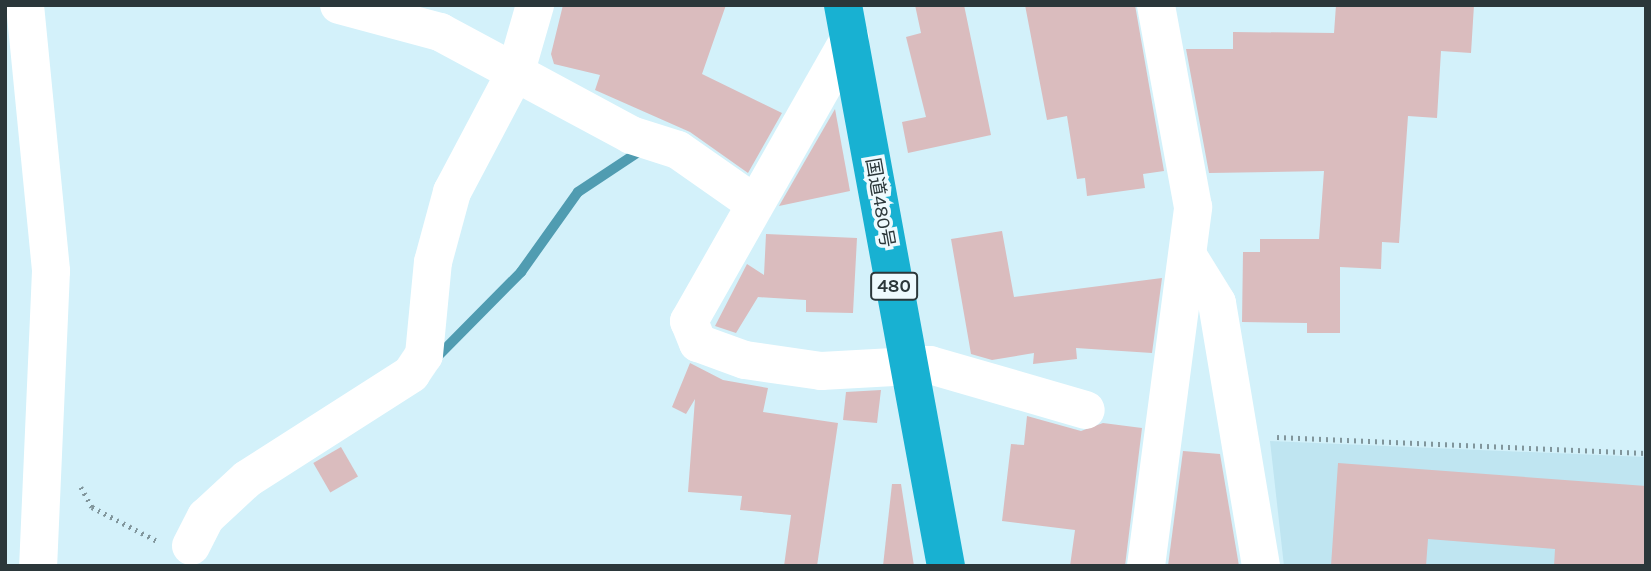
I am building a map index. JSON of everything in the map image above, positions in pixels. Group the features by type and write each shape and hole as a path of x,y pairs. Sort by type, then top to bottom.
{"highway":[{"name":"国道480号","path":"846,22 946,566"}],"street":[{"path":"25,5 51,271 38,566"},
{"path":"339,5 440,32 631,135 678,150 755,204"},
{"path":"191,546 206,517 247,479 411,374 424,355 433,262 452,192 516,71 535,5"},
{"path":"1146,566 1193,207 1156,5"},
{"path":"846,22 755,204 689,321 698,343 745,360 821,371 909,366 971,374 1086,410"},
{"path":"1188,256 1217,303 1261,566"}],"path":[{"path":"1241,439 1312,436 1646,453"}],"shaded area":[{"path":"1270,441 1646,457 1646,566 1284,566"}],"building":[{"path":"563,5 726,5 702,74 782,113 748,173 690,132 595,90 600,75 554,64 551,54"},
{"path":"915,5 964,5 991,135 908,153 902,122 926,117 906,37 921,33"},
{"path":"1025,5 1135,5 1164,171 1143,174 1145,188 1087,196 1085,178 1077,179 1067,116 1047,120"},
{"path":"1336,5 1474,5 1471,53 1441,51 1437,118 1408,116 1399,243 1382,242 1381,269 1340,267 1340,333 1307,333 1307,323 1242,322 1243,252 1260,252 1260,239 1319,239 1324,171 1209,173 1186,49 1233,49 1233,32 1334,33"},
{"path":"835,109 850,191 779,206"},
{"path":"1002,231 1014,297 1162,278 1152,353 1076,348 1077,359 1033,364 1034,353 992,360 971,354 951,239"},
{"path":"766,234 857,238 853,313 806,312 806,300 758,297 736,333 715,326 747,264 764,275"},
{"path":"690,363 723,380 768,388 763,412 838,423 817,566 784,566 791,515 740,510 742,496 688,492 695,399 686,414 672,407"},
{"path":"881,390 877,423 843,420 846,392"},
{"path":"1027,416 1081,431 1103,423 1142,428 1125,566 1070,566 1075,530 1002,521 1011,444 1024,445"},
{"path":"341,447 358,476 330,492 313,463"},
{"path":"1183,451 1220,454 1239,566 1168,566"},
{"path":"1338,463 1646,486 1646,566 1554,566 1555,549 1428,539 1426,566 1331,566"},
{"path":"892,484 901,484 914,566 883,566"}],"waterway":[{"path":"437,357 521,272 578,192 640,151"}]}
